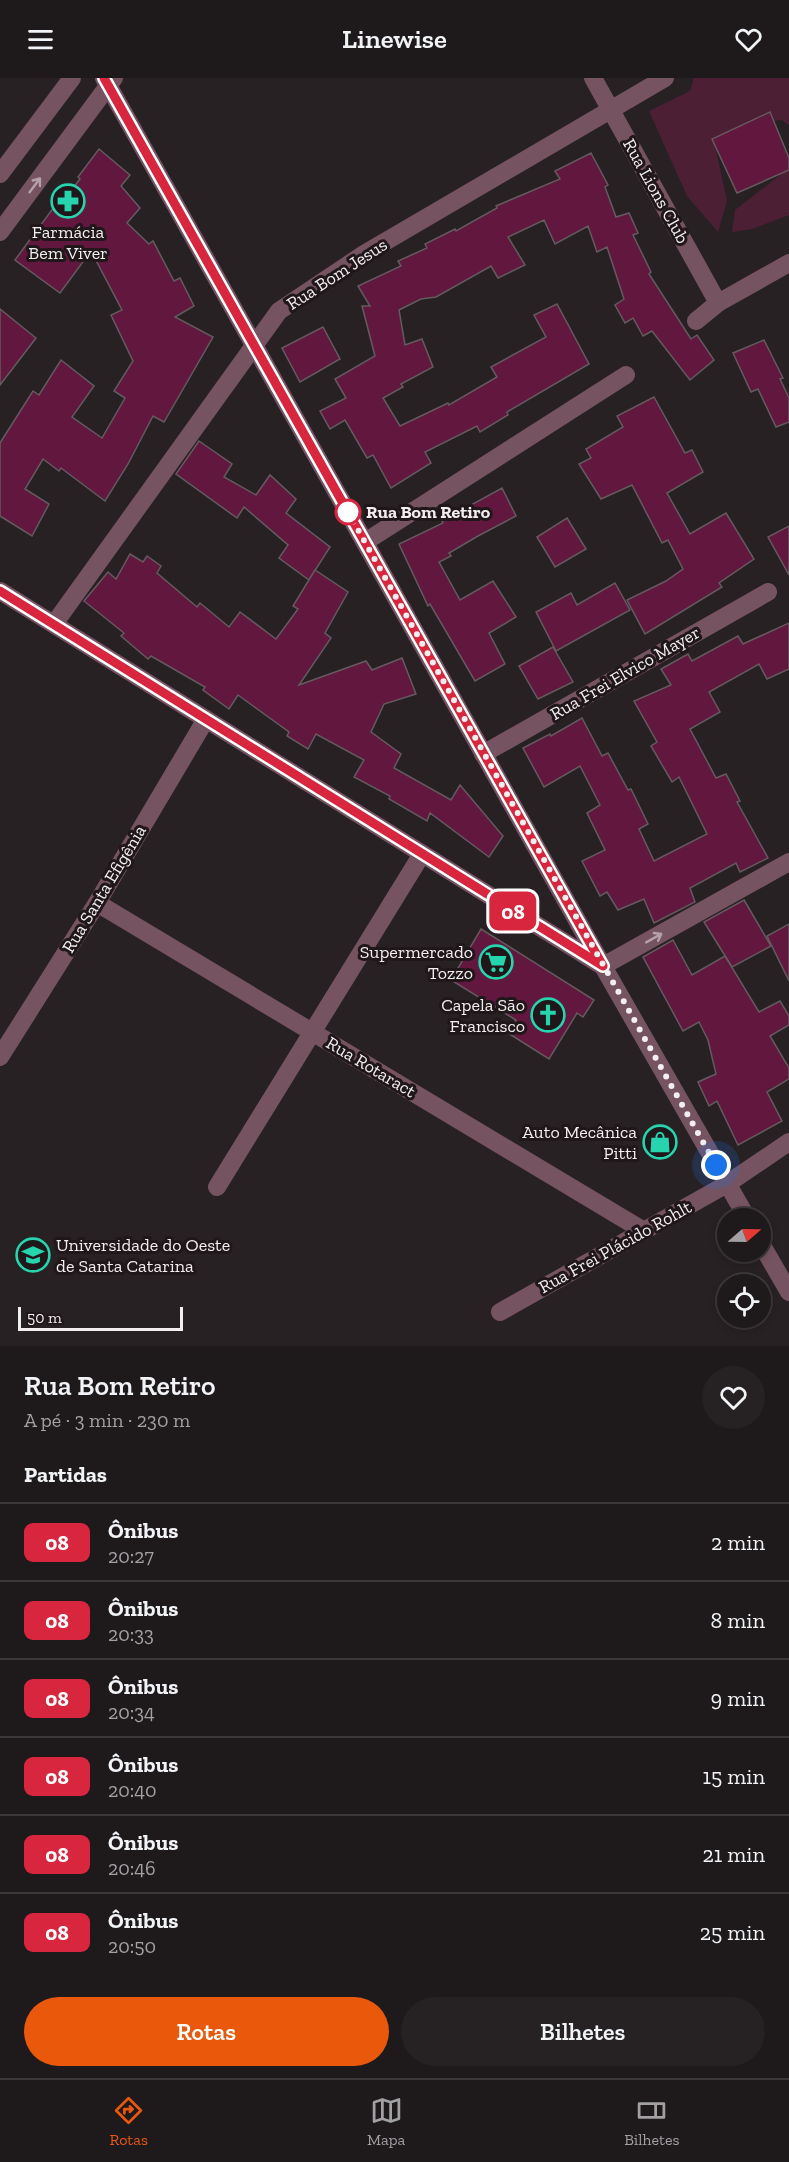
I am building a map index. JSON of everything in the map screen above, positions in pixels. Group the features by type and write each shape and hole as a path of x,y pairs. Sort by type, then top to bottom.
{"street":[{"path":"0,174 72,78"},
{"name":"Rua Lions Club","path":"593,78 718,303"},
{"name":"Rua Bom Jesus","path":"54,624 279,311 364,254 665,78"},
{"path":"0,232 109,80 255,347 483,754 741,1208"},
{"path":"696,321 718,303 789,263"},
{"path":"365,542 626,375"},
{"path":"0,591 603,966"},
{"name":"Rua Frei Elvico Mayer","path":"483,754 768,592"},
{"name":"Rua Santa Efigênia","path":"0,1058 97,903 206,719"},
{"path":"217,1187 422,854"},
{"path":"603,966 789,862"},
{"name":"Rua Rotaract","path":"97,903 644,1231"},
{"name":"Rua Frei Plácido Rohlt","path":"500,1312 727,1184 789,1142"},
{"path":"771,1261 789,1292"}],"shaded area":[{"path":"694,78 789,78 789,125 782,120 746,123 716,150 727,201 718,232 687,196 649,111 690,91"},
{"path":"789,165 789,215 752,229 732,232 735,210 779,176"}],"building":[{"path":"770,112 789,158 789,170 737,193 712,139"},
{"path":"99,149 130,175 121,186 140,208 127,223 149,244 153,241 174,281 180,278 194,306 175,317 213,337 164,422 153,416 128,464 105,501 61,468 59,471 43,459 25,489 49,504 32,536 0,516 0,443 33,391 39,395 61,360 94,386 72,417 102,438 125,398 114,391 133,361 111,315 122,310 91,251 60,293 15,260 54,207 57,209 80,179 78,177"},
{"path":"591,153 608,185 605,187 616,217 629,213 638,233 633,235 651,272 649,274 691,339 697,335 714,360 690,380 652,331 643,336 633,318 625,323 615,305 624,299 607,247 597,252 588,226 555,244 544,220 508,237 525,265 498,278 491,266 436,297 421,299 399,310 405,345 422,339 433,367 401,384 403,387 383,398 400,426 448,403 449,405 497,377 491,367 546,337 534,315 557,304 589,364 507,412 508,415 480,432 477,426 425,452 431,463 391,488 373,455 367,458 345,420 330,429 320,411 346,398 335,379 375,356 362,306 370,306 358,286 401,266 398,261 427,248 425,244 455,229 456,231 497,208 496,206 560,179 555,171"},
{"path":"0,309 36,338 0,385"},
{"path":"323,327 340,359 300,382 282,348"},
{"path":"764,340 783,378 780,379 789,398 789,422 776,427 758,389 751,392 733,353"},
{"path":"654,397 685,453 692,450 703,472 667,493 690,534 726,513 754,559 719,583 722,587 645,634 627,600 666,581 683,569 668,540 662,543 632,485 601,499 579,464 591,458 586,449 623,427 617,416"},
{"path":"199,441 232,464 224,477 256,495 270,475 296,499 286,513 330,547 309,580 279,558 288,545 244,507 237,518 176,474"},
{"path":"502,488 516,516 449,553 451,556 439,562 460,600 493,581 516,617 489,633 505,664 475,681 430,604 428,606 399,544 443,523 442,521"},
{"path":"567,518 586,549 555,567 537,537"},
{"path":"789,526 789,575 768,537"},
{"path":"130,554 143,562 147,556 161,566 157,573 197,607 200,603 229,627 240,612 276,639 298,609 293,606 315,570 348,592 325,633 331,638 299,685 366,661 372,670 402,658 416,694 384,704 371,732 401,754 394,768 451,800 460,785 503,836 489,857 430,813 427,821 389,799 390,796 354,777 364,760 316,734 308,749 287,736 289,732 238,695 229,709 203,690 205,687 151,656 148,659 121,636 124,633 84,601 108,572 116,579"},
{"path":"615,583 630,610 556,651 536,612 571,593 577,605"},
{"path":"789,623 789,669 767,679 759,664 709,692 720,712 690,729 716,778 726,774 740,801 737,802 768,858 740,872 736,863 690,888 695,902 654,923 644,899 618,910 607,892 600,896 582,861 605,850 587,813 600,805 580,766 544,787 523,748 550,734 551,736 582,718 602,756 608,753 628,790 631,789 648,824 639,829 654,861 707,834 679,777 672,782 651,746 657,742 634,701 671,685 661,669 688,654 692,661 738,636 743,644"},
{"path":"553,647 573,682 538,699 519,666"},
{"path":"744,900 771,946 732,967 704,922"},
{"path":"789,924 789,981 767,936"},
{"path":"481,929 594,1000 583,1017 577,1013 549,1059 508,1033 516,1020 451,980"},
{"path":"673,940 692,975 725,956 759,1012 780,1001 789,1016 789,1025 770,1036 789,1068 789,1079 767,1092 782,1121 738,1145 717,1101 709,1106 698,1082 716,1074 708,1040 699,1022 683,1031 643,957"}],"bus line":[{"name":"08","path":"0,591 603,966 104,78"}],"place":[{"name":"Farmácia Bem Viver","path":"68,201"},
{"name":"Rua Bom Retiro","path":"348,512"},
{"name":"Supermercado Tozzo","path":"496,962"},
{"name":"Capela São Francisco","path":"548,1015"},
{"name":"Auto Mecânica Pitti","path":"660,1142"},
{"name":"Universidade do Oeste de Santa Catarina","path":"33,1255"}],"route":[{"path":"348,512 716,1165"}]}
